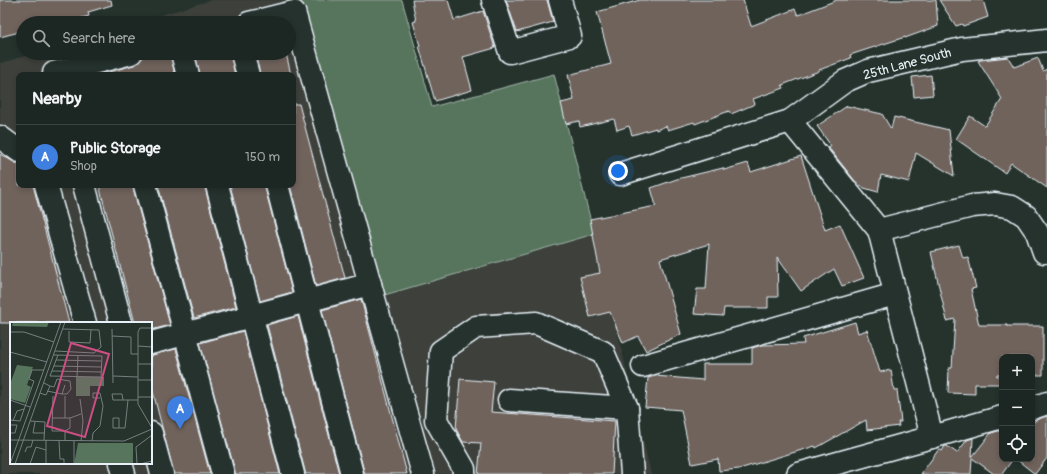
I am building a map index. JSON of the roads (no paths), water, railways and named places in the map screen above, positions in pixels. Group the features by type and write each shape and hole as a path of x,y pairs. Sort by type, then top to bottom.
{"street":[{"path":"493,0 510,52 570,36 560,0"},
{"path":"278,16 294,12 295,16"},
{"path":"296,19 423,474"},
{"name":"25th Lane South","path":"620,174 790,121 846,82 868,71 962,49 1047,40"},
{"path":"64,72 113,67 122,60"},
{"path":"184,60 187,72"},
{"path":"244,60 247,72"},
{"path":"790,121 879,230 932,438"},
{"path":"0,137 16,149"},
{"path":"47,188 85,322"},
{"path":"85,188 122,322"},
{"path":"146,188 223,474"},
{"path":"218,188 293,474"},
{"path":"278,188 352,474"},
{"path":"879,230 972,206 995,204 1012,207 1026,216 1037,232 1046,256"},
{"path":"152,343 370,284"},
{"path":"643,366 895,294"},
{"path":"464,474 464,469 436,420 441,351 476,327 536,323 602,352 627,408 632,474"},
{"path":"509,400 627,408"},
{"path":"1035,407 1047,403"},
{"path":"798,474 932,438 999,418"},
{"path":"152,437 162,474"},
{"path":"122,464 124,474"}],"place":[{"name":"Public Storage","path":"180,429"}]}
